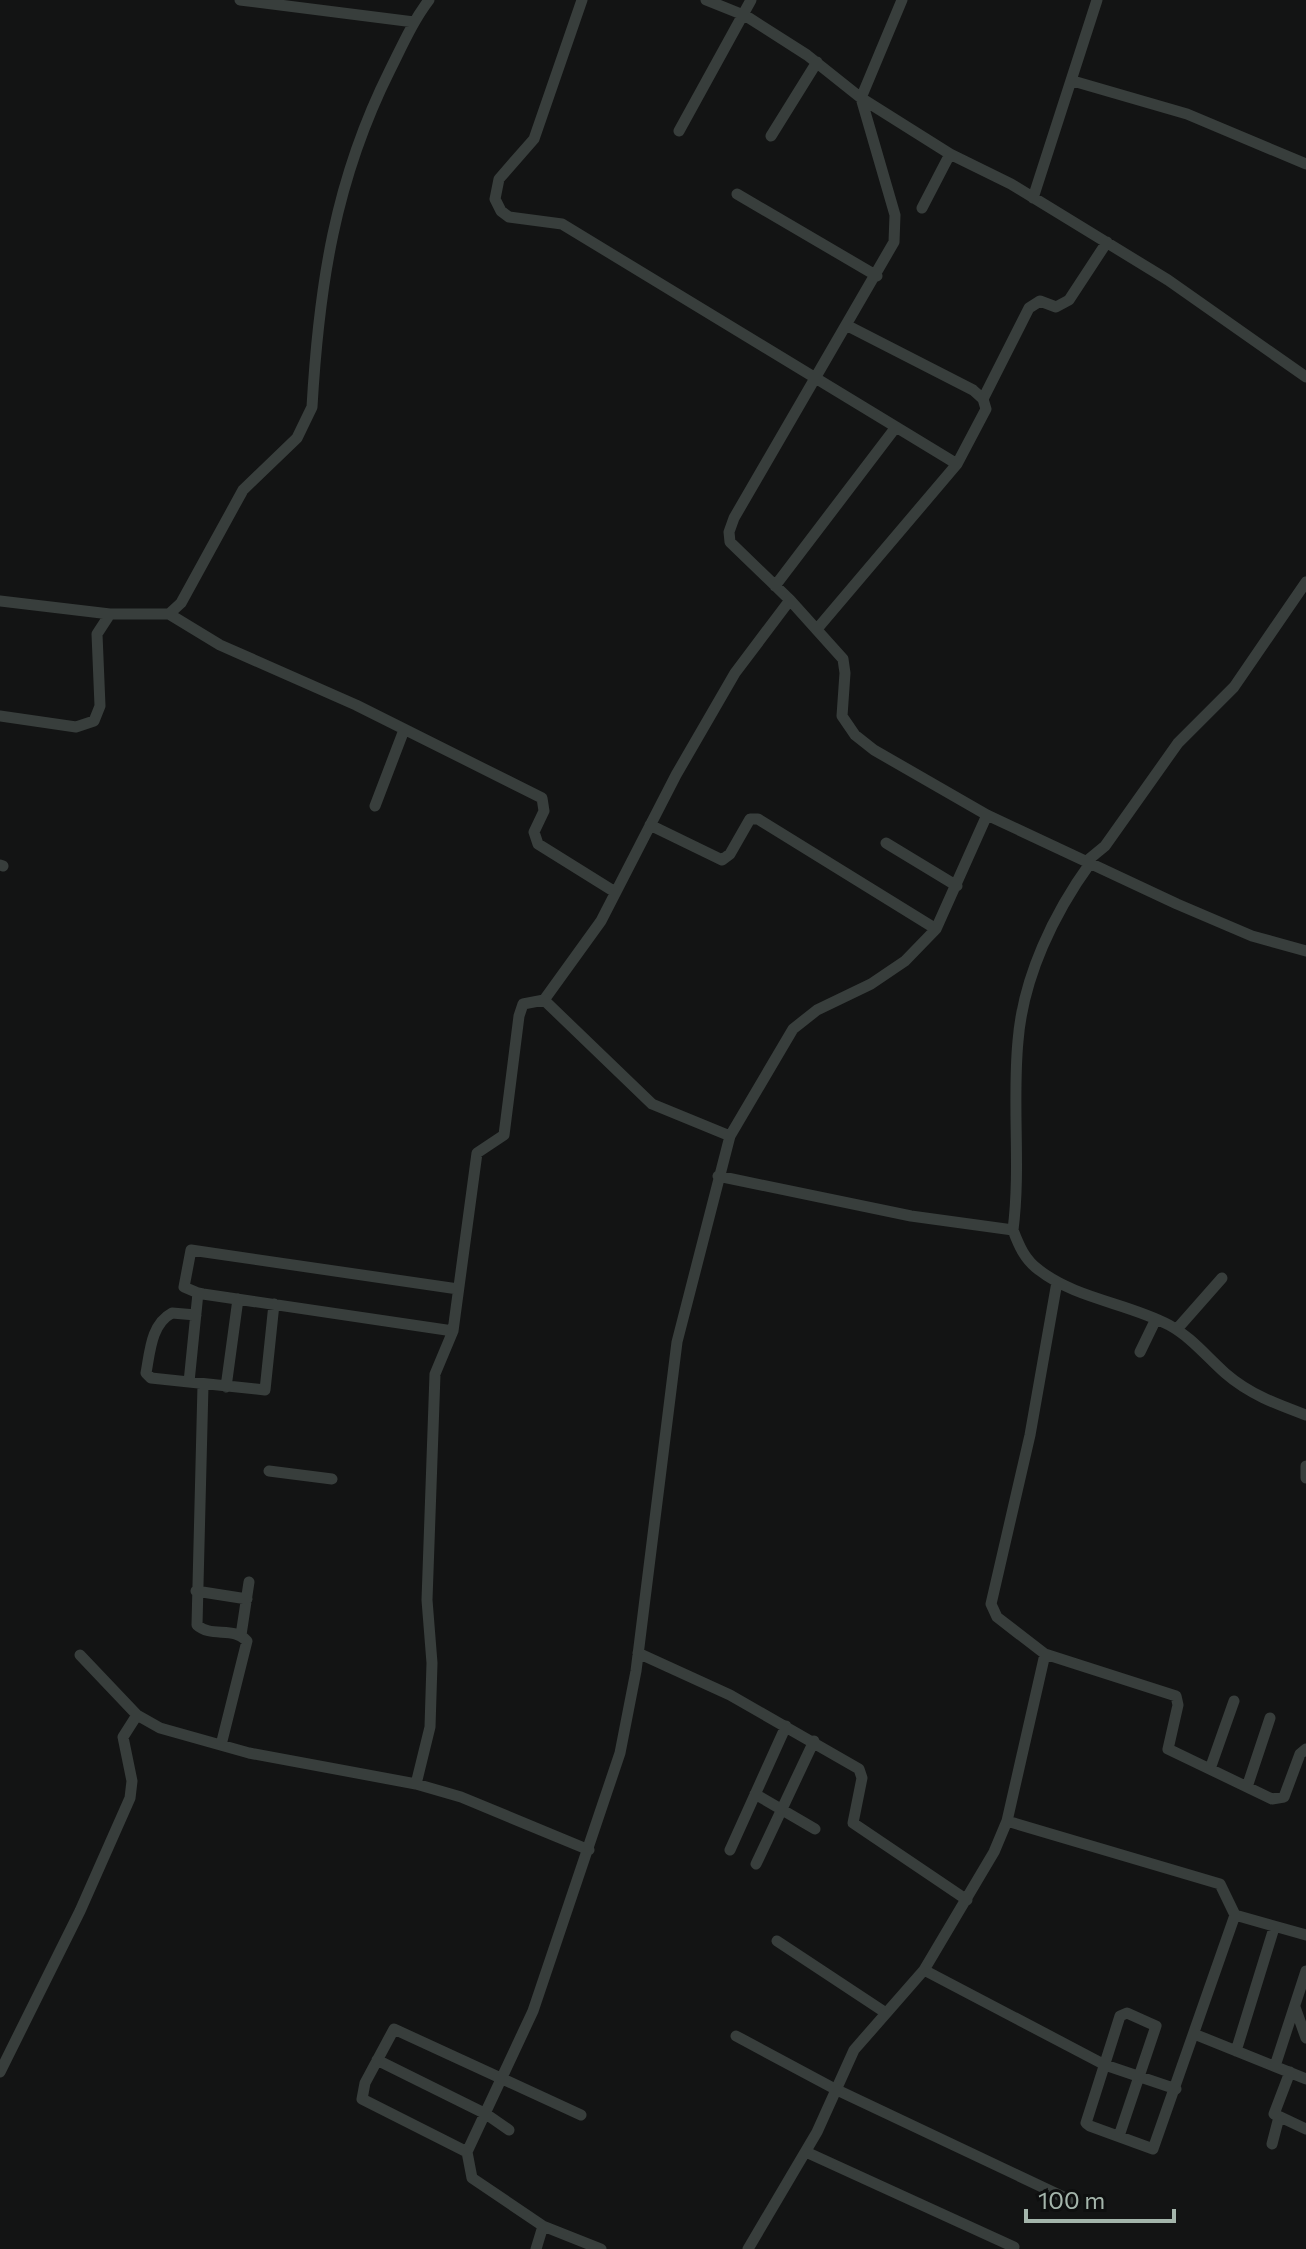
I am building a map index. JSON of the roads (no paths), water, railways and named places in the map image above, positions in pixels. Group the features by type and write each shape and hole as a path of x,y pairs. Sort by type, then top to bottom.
{"street":[{"path":"240,0 414,22"},
{"path":"169,614 181,603 243,490 297,438 307,422 312,407 319,307 333,223 361,133 414,22 429,0"},
{"path":"582,0 534,139 499,179 495,199 501,211 509,217 562,224 957,464"},
{"path":"706,0 746,16 817,62 861,98 950,154 1033,198 1168,280 1306,377"},
{"path":"679,131 746,16 751,0"},
{"path":"902,0 861,98 897,227 889,255 729,532 730,542 790,600 843,659 842,716 855,735 919,780 987,815 1252,936 1306,951"},
{"path":"1033,198 1097,0"},
{"path":"771,136 817,62"},
{"path":"1073,81 1187,114 1306,164"},
{"path":"922,208 950,154"},
{"path":"737,194 877,276"},
{"path":"817,629 957,464 983,419 983,399 1029,308 1035,302 1056,307 1069,300 1107,242"},
{"path":"848,326 973,390 983,399"},
{"path":"775,586 896,427"},
{"path":"1306,582 1234,687 1178,743 1105,846 1090,861 1054,924 1026,995 1021,1018 1013,1230 1022,1253 1037,1269 1057,1282 1177,1329 1242,1387 1265,1400 1306,1415"},
{"path":"416,1784 430,1727 432,1663 427,1600 435,1374 453,1331 477,1153 504,1135 519,1016 523,1004 544,1000 581,953 735,673 790,600"},
{"path":"0,601 110,614 169,614 220,645 542,798 544,811 534,832 538,844 615,892"},
{"path":"0,716 76,727 94,721 100,706 97,634 110,614"},
{"path":"375,806 404,730"},
{"path":"601,2249 543,2226 472,2178 467,2152 533,2011 620,1753 638,1653 677,1342 718,1176 730,1136 793,1029 817,1010 871,984 894,969 936,929 987,815"},
{"path":"650,825 722,860 730,854 750,819 758,819 936,929"},
{"path":"886,843 957,886"},
{"path":"544,1000 652,1104 730,1136"},
{"path":"718,1176 911,1216 1013,1230"},
{"path":"453,1331 198,1293 184,1287 191,1250 458,1289"},
{"path":"1177,1329 1222,1278"},
{"path":"1057,1282 1030,1435 991,1604 997,1617 1045,1654 1176,1696 1178,1705 1167,1747 1272,1799 1282,1799 1306,1749"},
{"path":"189,1382 198,1293"},
{"path":"226,1387 238,1299"},
{"path":"196,1315 172,1313 162,1320 153,1336 146,1373 151,1378 265,1390 274,1304"},
{"path":"1140,1352 1156,1319"},
{"path":"203,1385 196,1591 198,1627 241,1635 247,1641 221,1745"},
{"path":"1306,1466 1306,1478"},
{"path":"269,1471 332,1479"},
{"path":"241,1635 249,1582"},
{"path":"196,1591 247,1599"},
{"path":"638,1653 730,1695 861,1771 853,1823 967,1900"},
{"path":"748,2249 806,2152 854,2050 924,1970 967,1900 1007,1821 1045,1654"},
{"path":"80,1655 137,1715 155,1725 221,1745 416,1784 461,1797 589,1850"},
{"path":"1210,1769 1234,1701"},
{"path":"0,2072 80,1911 130,1798 132,1781 123,1737 137,1715"},
{"path":"1247,1787 1270,1718"},
{"path":"730,1850 786,1726"},
{"path":"756,1864 814,1741"},
{"path":"755,1794 815,1829"},
{"path":"1007,1821 1220,1884 1235,1915 1153,2149 1119,2136 1086,2123 1123,2013 1153,2022 1156,2029 1119,2136"},
{"path":"1235,1915 1305,1938"},
{"path":"1236,2051 1274,1928"},
{"path":"777,1941 886,2013"},
{"path":"924,1970 1105,2065 1176,2089"},
{"path":"1275,2066 1306,1971"},
{"path":"1295,2006 1306,2038"},
{"path":"467,2152 362,2099 361,2092 391,2031 397,2028 581,2115"},
{"path":"1194,2034 1306,2079"},
{"path":"736,2036 835,2089 1074,2202"},
{"path":"377,2060 486,2114 509,2130"},
{"path":"1290,2072 1274,2109 1279,2117 1306,2129"},
{"path":"1272,2144 1279,2117"},
{"path":"806,2152 1014,2247"},
{"path":"536,2249 543,2226"}]}
